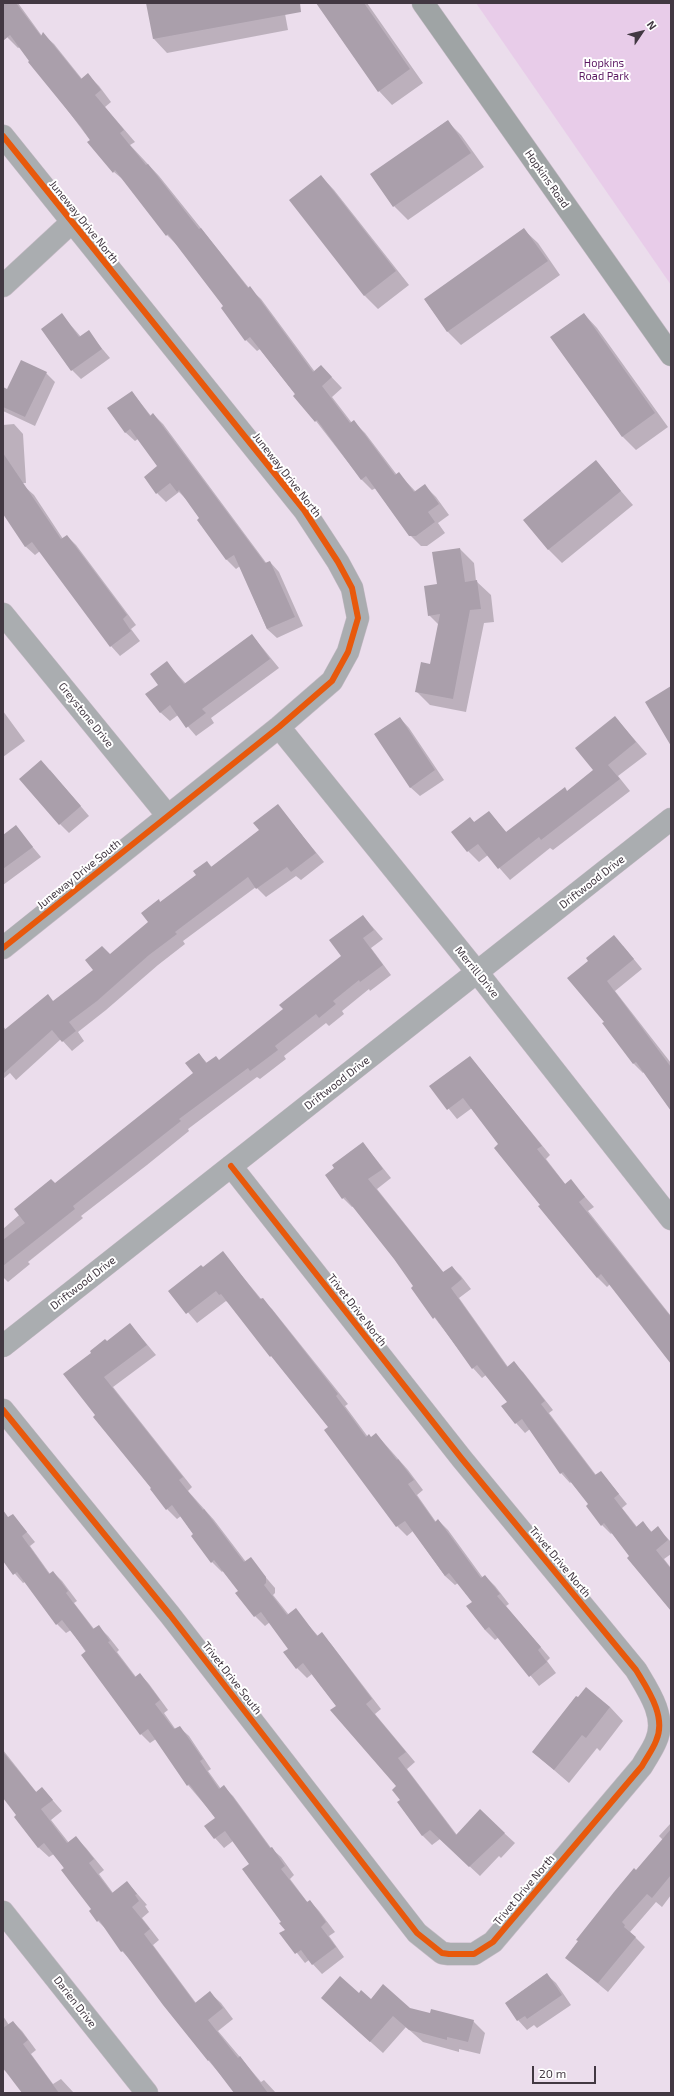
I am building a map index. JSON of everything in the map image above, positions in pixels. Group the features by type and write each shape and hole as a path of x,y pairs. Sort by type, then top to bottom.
{"street":[{"name":"Hopkins Road","path":"423,3 671,355"},
{"name":"Juneway Drive North","path":"3,136 304,510 338,562 352,588 358,618 348,652 332,681 279,727 168,816"},
{"path":"3,286 72,222"},
{"name":"Greystone Drive","path":"3,614 168,816"},
{"name":"Merrill Drive","path":"279,727 477,972 671,1219"},
{"name":"Juneway Drive South","path":"3,948 168,816"},
{"name":"Driftwood Drive","path":"3,1346 671,819"},
{"name":"Trivet Drive North","path":"232,1166 462,1459 636,1670 655,1703 659,1722 657,1739 642,1766 492,1942 474,1954 449,1954"},
{"name":"Trivet Drive South","path":"3,1410 170,1615 417,1933 442,1953 449,1954"},
{"name":"Darien Drive","path":"3,1912 147,2093"}],"green space":[{"name":"Hopkins Road Park","path":"476,3 671,3 671,285"}],"building":[{"path":"3,3 16,3 41,36 43,32 81,79 88,73 101,90 95,95 124,130 120,133 146,165 148,164 199,229 201,228 248,288 250,286 313,372 321,365 332,377 322,386 350,423 354,420 395,475 399,472 414,492 425,484 439,504 428,512 435,522 416,536 409,536 366,476 361,480 317,420 315,422 293,396 295,394 250,337 245,341 221,308 223,306 168,234 166,236 115,170 113,173 87,142 90,140 81,127 28,62 29,61 10,35 3,41"},
{"path":"146,3 300,3 301,12 153,39"},
{"path":"316,3 364,3 410,69 378,92"},
{"path":"448,120 471,153 393,207 370,174"},
{"path":"321,175 396,271 364,296 289,200"},
{"path":"524,228 548,261 447,332 424,299"},
{"path":"62,313 79,337 89,330 102,349 71,371 41,329"},
{"path":"584,313 655,413 622,437 550,337"},
{"path":"21,360 47,372 25,417 3,407 3,387 7,389"},
{"path":"132,391 150,416 153,413 265,563 270,561 295,617 267,629 234,555 226,560 197,520 199,518 179,490 177,492 170,483 156,494 144,477 157,466 130,429 125,433 107,408"},
{"path":"3,453 61,539 67,535 127,615 123,619 131,631 110,647 32,542 25,547 3,514"},
{"path":"596,460 621,491 548,550 523,520"},
{"path":"460,548 465,582 477,580 481,609 470,610 453,699 415,692 421,662 430,664 440,614 428,616 424,586 437,584 432,552"},
{"path":"252,634 270,659 202,709 206,713 186,728 170,705 160,713 145,694 158,685 150,674 167,661 184,684"},
{"path":"671,686 671,746 645,702"},
{"path":"615,716 636,742 608,765 620,779 541,840 539,837 498,869 478,844 467,852 451,832 470,817 474,822 489,811 506,832 565,787 567,791 593,770 575,748"},
{"path":"400,717 435,770 410,788 374,734"},
{"path":"41,760 81,806 59,825 19,779"},
{"path":"278,804 316,853 291,872 287,867 256,889 248,877 175,932 177,934 149,955 97,1001 69,1022 76,1031 62,1042 52,1030 3,1074 3,1031 48,994 53,1001 93,970 85,960 102,946 110,954 148,922 141,913 159,899 160,902 196,875 193,871 207,861 211,867 259,830 253,823"},
{"path":"16,825 33,847 3,869 3,835"},
{"path":"363,915 374,930 363,938 383,965 360,982 359,980 333,1001 336,1004 319,1018 316,1014 275,1046 278,1050 250,1071 248,1068 179,1119 181,1121 73,1206 75,1209 3,1266 3,1240 25,1223 14,1209 51,1179 55,1183 193,1073 185,1063 199,1053 206,1063 216,1056 219,1060 283,1009 279,1005 341,956 329,940"},
{"path":"614,935 634,959 607,981 671,1067 671,1111 636,1062 633,1064 602,1023 604,1022 567,978 588,961 586,958"},
{"path":"470,1056 542,1146 537,1149 565,1184 571,1179 585,1197 579,1202 671,1317 671,1364 601,1274 597,1278 538,1206 540,1205 494,1148 498,1144 463,1098 447,1110 429,1086"},
{"path":"363,1142 383,1169 368,1179 443,1272 452,1266 462,1279 451,1288 507,1367 514,1361 545,1401 541,1404 595,1475 601,1471 619,1494 614,1498 636,1527 643,1521 651,1532 658,1526 668,1540 656,1550 671,1569 671,1611 627,1558 629,1556 604,1523 601,1526 586,1506 588,1504 563,1472 560,1474 522,1419 515,1424 501,1406 507,1402 477,1365 472,1369 435,1317 433,1319 411,1288 413,1286 394,1259 345,1197 342,1199 325,1175 334,1168 332,1165"},
{"path":"223,1251 260,1299 263,1298 338,1394 336,1396 366,1437 369,1434 371,1437 376,1433 397,1460 398,1459 414,1480 408,1484 435,1522 438,1519 481,1578 485,1575 500,1594 497,1596 541,1647 538,1650 547,1662 529,1677 489,1627 485,1630 466,1606 472,1602 449,1573 445,1576 405,1521 396,1527 324,1430 328,1427 271,1356 270,1357 221,1294 219,1295 216,1291 186,1314 168,1291 201,1265 203,1267"},
{"path":"130,1323 147,1345 104,1377 183,1477 179,1480 203,1510 204,1509 244,1562 251,1557 266,1577 266,1583 264,1585 287,1615 296,1608 317,1636 322,1632 372,1699 366,1704 406,1752 398,1758 456,1835 480,1809 505,1833 469,1867 430,1830 422,1836 397,1802 400,1800 392,1790 396,1786 330,1710 336,1706 303,1663 296,1669 283,1652 288,1649 261,1612 254,1617 235,1593 238,1591 214,1560 211,1563 191,1536 193,1534 172,1505 166,1510 150,1489 151,1488 93,1417 95,1415 63,1374 91,1353 90,1351 105,1339 107,1341"},
{"path":"3,1510 8,1517 13,1514 27,1532 22,1536 49,1574 53,1571 68,1591 66,1593 93,1629 99,1625 110,1641 108,1642 135,1677 140,1673 160,1700 155,1704 174,1729 180,1726 203,1759 200,1761 219,1789 224,1785 285,1866 281,1869 307,1902 310,1900 326,1922 321,1927 336,1947 312,1965 301,1950 295,1954 279,1933 285,1930 279,1923 281,1922 242,1869 249,1864 225,1831 214,1839 204,1826 215,1818 189,1784 187,1786 148,1729 140,1735 81,1655 86,1651 62,1620 56,1625 17,1572 13,1575 3,1561"},
{"path":"586,1687 610,1707 586,1738 582,1735 554,1770 532,1752 576,1696 578,1697"},
{"path":"3,1752 36,1792 42,1787 53,1800 41,1809 67,1843 76,1836 94,1859 89,1863 112,1893 127,1881 137,1894 135,1895 139,1901 132,1907 150,1929 144,1934 195,2003 210,1991 223,2008 208,2020 238,2058 240,2056 268,2093 234,2093 209,2060 208,2061 163,2005 123,1951 121,1952 99,1920 97,1922 89,1911 91,1909 61,1870 64,1868 44,1843 38,1848 14,1817 16,1815 3,1798"},
{"path":"671,1829 671,1875 652,1898 647,1894 622,1922 625,1925 624,1927 636,1937 598,1983 565,1958 578,1941 576,1940 614,1892 634,1868 636,1870"},
{"path":"547,1973 562,1995 527,2019 525,2016 517,2021 505,2003"},
{"path":"340,1976 359,1993 361,1990 371,1999 383,1984 410,2008 430,2013 431,2009 474,2020 468,2042 447,2037 447,2040 409,2030 393,2016 370,2042 321,1998"},
{"path":"13,2021 28,2040 23,2044 59,2093 22,2093 3,2068 3,2028"}],"cycle path":[{"path":"3,136 304,510 338,562 352,588 358,618 348,652 332,681 279,727 3,948"},
{"path":"3,1410 170,1615 417,1933 442,1953 449,1954 474,1954 493,1942 642,1766 655,1744 659,1732 658,1713 655,1704 636,1670 462,1459 231,1166"}]}
